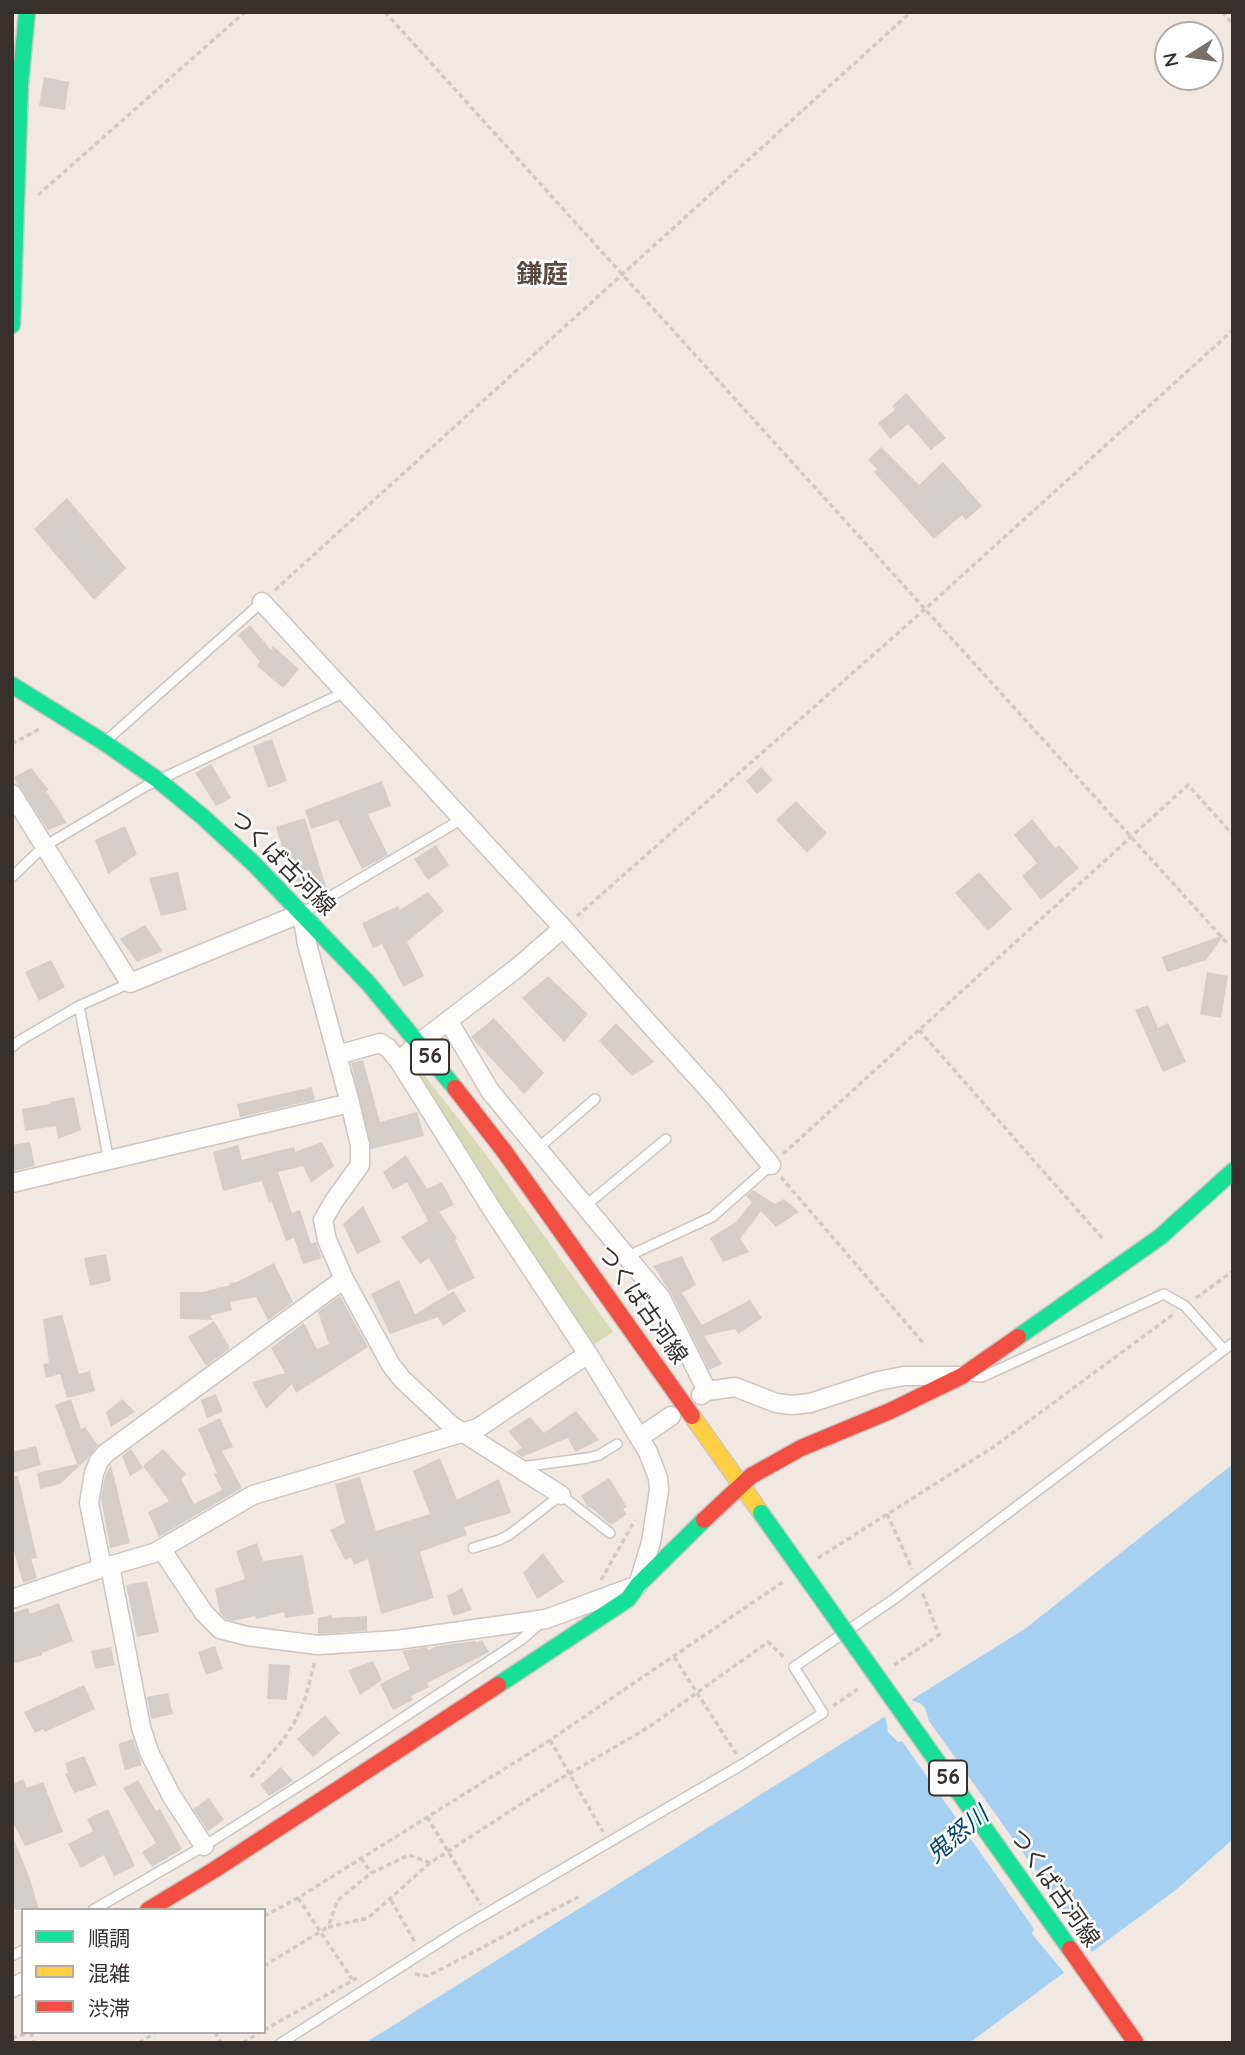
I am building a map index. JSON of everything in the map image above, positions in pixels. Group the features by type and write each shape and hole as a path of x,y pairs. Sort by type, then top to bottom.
{"main road":[{"path":"12,325 20,85 27,12"},
{"name":"つくば古河線","path":"12,685 158,780 234,845 369,984 419,1043 504,1151 1136,2043"},
{"path":"151,1908 563,1644 628,1599 638,1585 741,1484 801,1448 962,1376 1160,1237 1233,1171"}],"street":[{"path":"262,601 563,928 716,1098 771,1165"},
{"path":"12,794 130,983 302,913 307,944 360,1145 360,1165 323,1220 327,1240 344,1279 396,1372 426,1402 465,1433 561,1495"},
{"path":"399,1061 563,928"},
{"path":"449,1022 489,1091 661,1298 704,1393 735,1387 776,1403 810,1404 859,1387 904,1376 962,1376"},
{"path":"162,1550 204,1613 220,1629 247,1636 318,1645 384,1642 545,1619 638,1585 651,1542 659,1490 654,1466 640,1437 399,1061 380,1042 337,1055"},
{"path":"12,1183 350,1103"},
{"path":"204,1846 171,1795 149,1752 141,1727 89,1503 94,1472 106,1453 344,1279"},
{"path":"12,1599 162,1550 253,1495 478,1428 588,1354"},
{"path":"640,1437 671,1416"}],"lane":[{"path":"104,743 262,601"},
{"path":"12,877 43,847 158,780 345,692"},
{"path":"302,913 462,819"},
{"path":"12,1047 79,1006 130,983"},
{"path":"79,1006 109,1161"},
{"path":"537,1149 595,1099"},
{"path":"584,1207 666,1139"},
{"path":"626,1257 712,1217 771,1165"},
{"path":"962,1376 982,1377 1164,1294 1185,1306 1224,1350"},
{"path":"281,2043 486,1913 743,1764 823,1713 794,1667 918,1580 1233,1343"},
{"path":"521,1467 587,1458 617,1444"},
{"path":"473,1548 509,1535 561,1495 610,1533"},
{"path":"96,1908 204,1846 313,1777 521,1640 545,1619"}],"path":[{"path":"17,202 33,199 245,12"},
{"path":"384,12 1227,943"},
{"path":"262,601 911,12"},
{"path":"1222,12 1233,24"},
{"path":"563,928 924,610 1233,330"},
{"path":"12,744 50,723 57,712"},
{"path":"925,1345 771,1165 1188,785 1233,835"},
{"path":"919,1030 1103,1239"},
{"path":"815,1560 995,1446 1233,1271"},
{"path":"887,1514 918,1580 939,1635 892,1666"},
{"path":"266,1915 298,1898 550,1740 793,1575"},
{"path":"266,1965 328,1927 368,1918 430,1863 569,1774 649,1727 768,1642 794,1667"},
{"path":"251,1777 294,1723 305,1699 318,1645"},
{"path":"674,1657 743,1764"},
{"path":"823,1713 858,1689"},
{"path":"550,1740 608,1842"},
{"path":"427,1817 486,1913"},
{"path":"328,1927 338,1900 371,1873 409,1855 430,1863"},
{"path":"361,1858 371,1873"},
{"path":"410,1973 428,1976 582,1895"},
{"path":"298,1898 352,1979"},
{"path":"391,1900 421,1953 428,1976"},
{"path":"266,2028 352,1979 363,1976"}],"green space":[{"path":"422,1072 484,1152 613,1332 593,1345 415,1074"}],"water":[{"name":"鬼怒川","path":"1233,1464 1233,1839 1177,1889 969,2043 365,2043 1026,1628"}],"pier":[{"path":"910,1697 925,1708 929,1721 1063,1909 1068,1910 1075,1921 1077,1931 1094,1955 1066,1975 1032,1934 1034,1929 902,1741 898,1742 888,1732 883,1714"}],"building":[{"path":"44,77 69,82 65,110 39,106"},
{"path":"906,393 946,438 931,450 908,424 890,439 878,423 895,410 892,406"},
{"path":"881,447 919,485 943,462 982,506 966,520 962,515 934,539 874,472 877,469 868,460"},
{"path":"67,498 126,568 94,600 34,529"},
{"path":"250,625 271,650 273,646 299,669 283,688 257,666 260,662 238,635"},
{"path":"272,739 287,781 268,788 253,746"},
{"path":"211,764 231,798 216,806 195,773"},
{"path":"761,767 773,780 757,794 746,781"},
{"path":"31,768 49,790 46,791 67,823 48,830 17,784 14,777"},
{"path":"382,781 391,806 368,814 388,855 362,869 338,820 311,829 305,810"},
{"path":"796,801 827,833 807,853 776,820"},
{"path":"305,818 326,887 305,894 298,886 290,862 287,863 276,827"},
{"path":"1032,819 1055,848 1059,845 1079,868 1041,900 1022,876 1037,863 1014,835"},
{"path":"125,826 137,854 108,874 95,840"},
{"path":"436,845 449,865 428,880 414,859"},
{"path":"178,872 187,910 161,916 149,878"},
{"path":"979,872 1012,909 988,931 955,893"},
{"path":"428,892 444,911 407,942 424,976 403,987 382,944 373,948 362,923 398,906 400,910"},
{"path":"145,925 163,951 137,962 120,939"},
{"path":"1224,935 1206,960 1167,972 1162,957"},
{"path":"51,960 65,987 39,1001 25,972"},
{"path":"1207,972 1228,976 1221,1018 1200,1014"},
{"path":"548,976 588,1014 564,1042 522,998"},
{"path":"1148,1005 1158,1028 1168,1023 1186,1062 1163,1072 1135,1010"},
{"path":"494,1018 544,1073 524,1094 471,1037"},
{"path":"616,1023 654,1062 632,1076 599,1041"},
{"path":"363,1060 380,1122 417,1112 424,1136 371,1149 351,1063"},
{"path":"312,1087 315,1100 240,1117 237,1104"},
{"path":"74,1097 81,1130 58,1139 56,1126 25,1131 22,1109"},
{"path":"30,1142 35,1166 14,1171 12,1145"},
{"path":"322,1142 334,1166 311,1183 303,1166 278,1172 292,1213 300,1210 311,1244 316,1242 322,1258 303,1264 294,1238 286,1241 262,1181 223,1191 213,1152 238,1145 242,1160 294,1147 295,1152"},
{"path":"406,1155 427,1189 442,1182 454,1205 439,1212 457,1238 455,1240 475,1278 448,1291 429,1258 420,1264 401,1237 428,1221 407,1182 393,1190 383,1172"},
{"path":"753,1190 775,1204 784,1199 799,1212 776,1227 761,1211 740,1239 749,1252 723,1262 710,1238 736,1222 752,1202 746,1196"},
{"path":"363,1206 381,1242 357,1254 343,1224"},
{"path":"106,1254 111,1281 90,1286 84,1258"},
{"path":"682,1256 696,1285 682,1293 702,1325 750,1300 762,1318 738,1334 735,1329 704,1336 722,1364 709,1370 671,1293 653,1266"},
{"path":"274,1263 293,1302 268,1320 256,1297 230,1302 232,1310 210,1316 213,1320 180,1319 180,1292 203,1292 230,1285 229,1283 237,1282"},
{"path":"399,1280 415,1314 454,1291 466,1311 443,1326 438,1317 390,1334 371,1294"},
{"path":"340,1296 368,1347 296,1393 292,1384 266,1409 252,1382 285,1373 271,1348 304,1323 317,1349 329,1344 318,1312"},
{"path":"62,1315 79,1374 90,1371 95,1391 67,1398 60,1374 46,1378 43,1364 49,1363 43,1319"},
{"path":"214,1321 230,1348 206,1366 188,1337"},
{"path":"216,1394 223,1412 207,1418 201,1400"},
{"path":"71,1399 81,1429 85,1427 98,1445 60,1484 40,1489 37,1473 77,1464 55,1405"},
{"path":"122,1399 135,1412 111,1427 106,1412"},
{"path":"576,1411 599,1440 575,1452 568,1438 522,1457 515,1452 522,1448 508,1431 530,1417 544,1433"},
{"path":"220,1418 233,1447 222,1451 242,1488 159,1537 148,1512 169,1501 143,1466 163,1449 186,1474 181,1479 194,1504 222,1490 198,1429"},
{"path":"36,1446 41,1465 12,1473 12,1452"},
{"path":"131,1449 143,1468 130,1476 122,1456"},
{"path":"440,1458 457,1500 499,1479 511,1513 464,1527 467,1535 420,1552 434,1598 381,1614 368,1559 354,1565 351,1557 345,1560 330,1530 345,1523 335,1484 360,1477 376,1531 430,1514 413,1471"},
{"path":"111,1465 130,1543 110,1548 101,1498 105,1476"},
{"path":"12,1476 18,1476 37,1558 31,1559 37,1578 23,1583 12,1545"},
{"path":"609,1478 627,1507 623,1509 627,1514 611,1525 587,1506 581,1496"},
{"path":"257,1543 263,1561 303,1555 314,1614 285,1618 284,1612 233,1621 220,1613 215,1589 245,1579 236,1551"},
{"path":"543,1553 564,1582 537,1599 523,1573"},
{"path":"147,1581 159,1632 137,1637 126,1585"},
{"path":"462,1588 472,1610 453,1616 447,1596"},
{"path":"59,1603 73,1641 42,1655 12,1664 12,1613 28,1608 30,1614"},
{"path":"332,1615 332,1618 367,1616 367,1631 318,1634 318,1618"},
{"path":"482,1640 489,1652 427,1683 429,1687 411,1696 413,1700 393,1710 380,1684 410,1669 402,1651 427,1647 428,1650 437,1646 476,1643"},
{"path":"215,1646 223,1669 206,1675 198,1652"},
{"path":"111,1647 115,1665 95,1669 91,1651"},
{"path":"373,1661 382,1680 360,1695 348,1670"},
{"path":"269,1664 290,1665 287,1700 267,1699"},
{"path":"84,1685 95,1709 45,1732 43,1729 35,1733 24,1712"},
{"path":"168,1693 173,1714 151,1719 147,1697"},
{"path":"325,1715 340,1733 313,1757 297,1739"},
{"path":"133,1739 142,1765 125,1770 118,1744"},
{"path":"84,1756 97,1785 74,1793 65,1774 68,1773 65,1763"},
{"path":"281,1767 293,1781 269,1796 260,1785"},
{"path":"23,1779 27,1788 43,1782 63,1832 25,1846 12,1821 12,1785"},
{"path":"138,1780 156,1811 160,1809 182,1849 152,1867 142,1852 156,1843 123,1788"},
{"path":"209,1798 224,1820 208,1831 193,1809"},
{"path":"108,1809 135,1866 114,1876 104,1855 81,1868 68,1844 93,1831 87,1819"},
{"path":"13,1837 38,1908 15,1910 12,1901"}],"traffic: fast":[{"path":"12,325 20,85 27,12"},
{"path":"12,685 105,743 158,780 203,817 254,864 369,984 455,1088"},
{"path":"1018,1337 1160,1237 1233,1171"},
{"path":"761,1513 1070,1949"},
{"path":"498,1685 628,1599 638,1585 704,1520"}],"traffic: slow":[{"path":"692,1416 761,1513"}],"traffic: jam":[{"path":"455,1088 504,1151 692,1416"},
{"path":"704,1520 751,1476 801,1448 890,1411 962,1376 1018,1337"},
{"path":"151,1908 498,1685"},
{"path":"1070,1949 1136,2043"}],"district":[{"name":"鎌庭","path":"542,275"}]}
